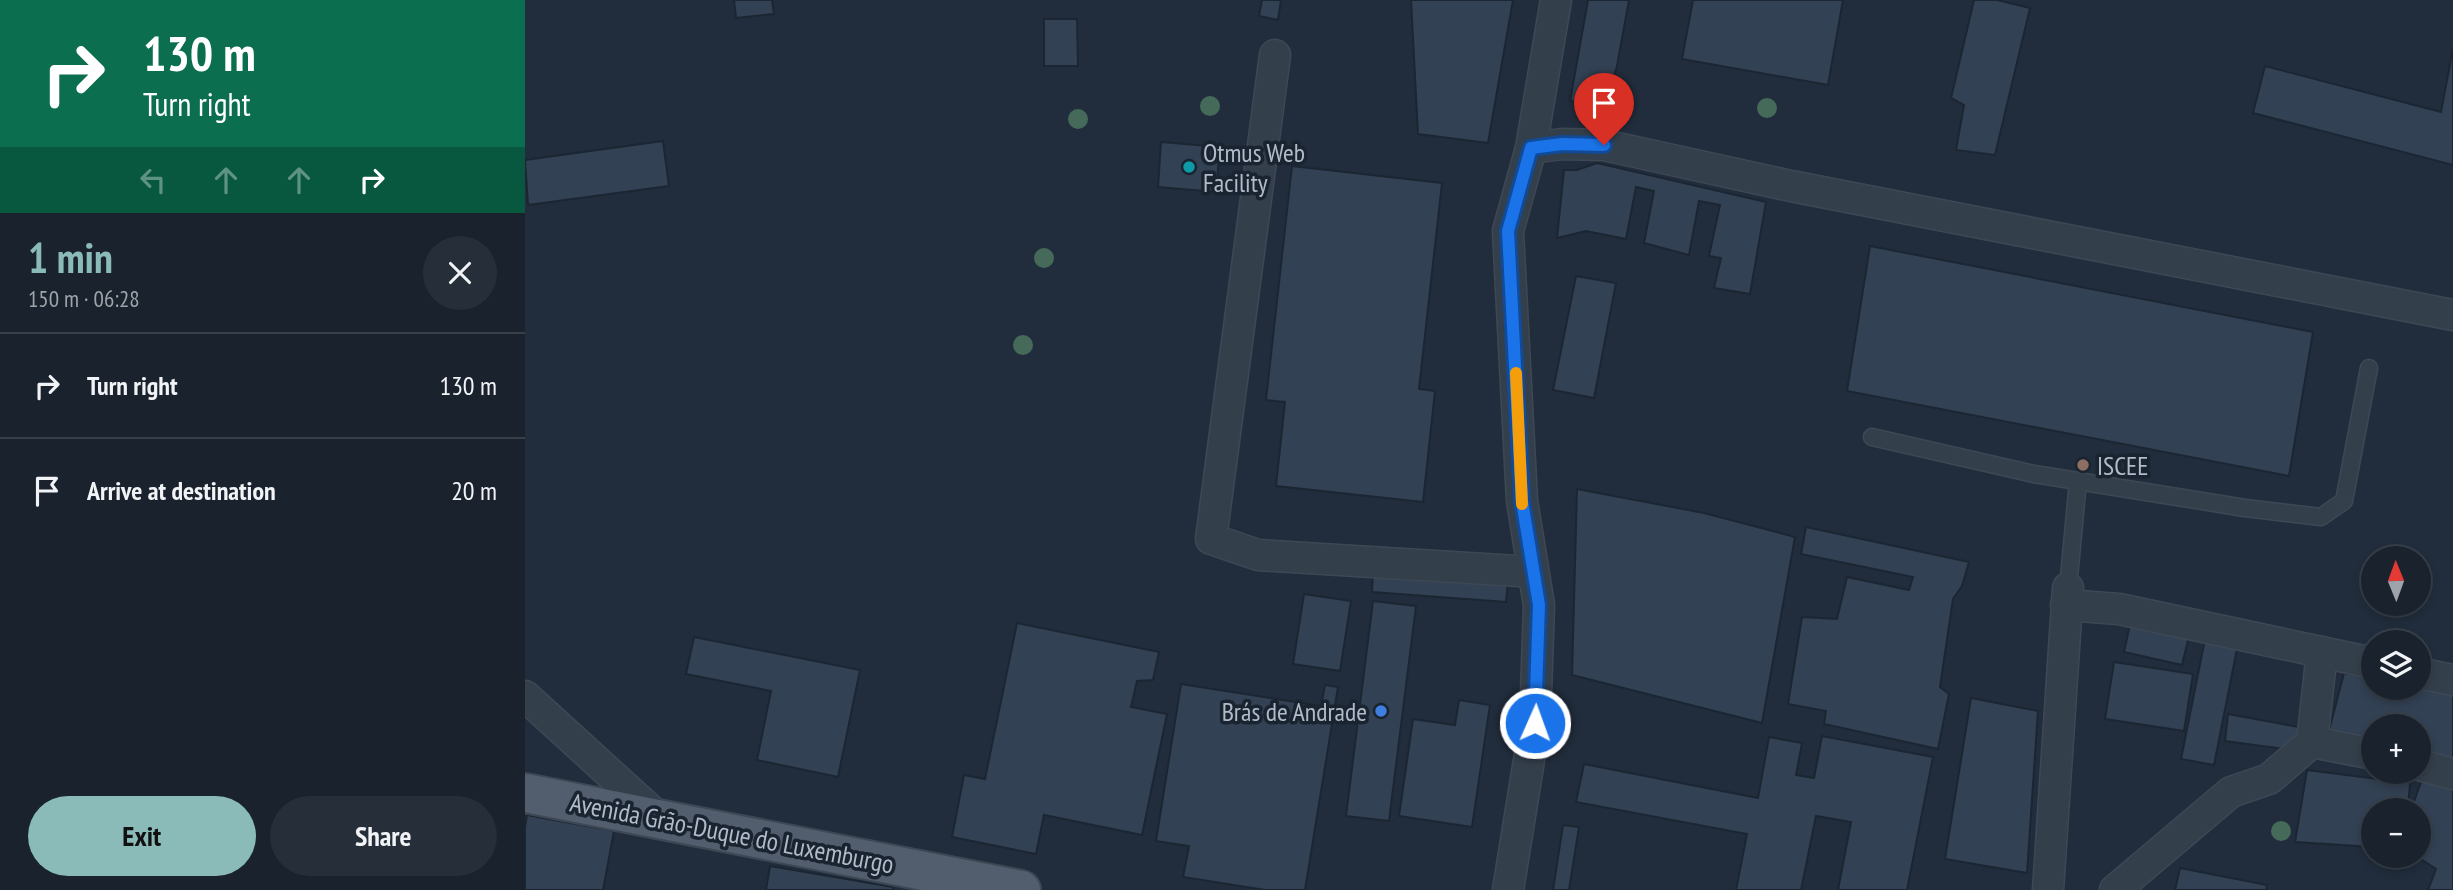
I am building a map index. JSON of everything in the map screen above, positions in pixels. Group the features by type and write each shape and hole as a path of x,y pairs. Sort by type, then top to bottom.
{"main road":[{"name":"Avenida Grão-Duque do Luxemburgo","path":"525,793 1021,890"}],"street":[{"path":"1508,890 1535,723 1539,605 1522,501 1508,231 1531,148 1556,0"},
{"path":"1275,55 1211,539 1258,555 1533,572"},
{"path":"1531,148 1562,144 1604,145 1791,186 2453,315"},
{"path":"2048,890 2067,596 2361,660"},
{"path":"2115,890 2231,792 2269,779 2312,742 2322,652"},
{"path":"2431,675 2453,680"},
{"path":"525,695 660,819"},
{"path":"2312,742 2361,752"},
{"path":"2431,768 2453,774"}],"lane":[{"path":"1872,437 2034,474 2245,508 2321,517 2344,501 2369,368"},
{"path":"2067,596 2078,481"}],"building":[{"path":"734,0 772,0 774,14 736,18"},
{"path":"1262,0 1281,0 1278,20 1259,16"},
{"path":"1411,0 1513,0 1488,143 1418,134"},
{"path":"1588,0 1629,0 1617,66 1604,107 1570,101"},
{"path":"1693,0 1843,0 1828,85 1682,59"},
{"path":"1974,0 1997,0 2030,8 1995,155 1956,150 1964,105 1951,98"},
{"path":"1044,19 1077,19 1078,66 1044,66"},
{"path":"2453,48 2453,165 2253,113 2265,66 2441,112"},
{"path":"663,141 669,186 528,205 525,160"},
{"name":"Otmus Web Facility","path":"1161,142 1220,147 1216,192 1158,187"},
{"path":"1597,163 1766,202 1750,294 1714,288 1721,258 1709,256 1720,205 1699,201 1689,255 1644,243 1654,191 1636,187 1626,239 1586,231 1557,238 1564,170 1577,170"},
{"path":"1292,166 1442,183 1419,389 1435,391 1423,502 1276,486 1285,402 1266,400"},
{"path":"1870,246 2313,332 2289,476 1847,391"},
{"path":"1576,276 1616,283 1594,398 1553,390"},
{"path":"1577,489 1704,513 1795,537 1762,723 1572,675"},
{"path":"1806,527 1969,562 1962,586 1953,599 1940,687 1949,694 1938,749 1824,724 1826,711 1788,704 1802,617 1837,619 1847,577 1909,590 1913,577 1801,554"},
{"path":"1373,571 1508,582 1506,602 1372,592"},
{"path":"1304,594 1351,601 1340,671 1293,664"},
{"name":"Brás de Andrade","path":"1373,601 1416,606 1389,821 1346,816"},
{"path":"1017,623 1159,652 1153,680 1137,681 1131,707 1167,714 1142,835 1044,815 1036,854 952,837 964,775 985,779"},
{"path":"2130,624 2189,636 2182,665 2124,652"},
{"path":"694,637 860,670 838,777 757,760 771,691 686,674"},
{"path":"2205,639 2238,644 2214,765 2181,759"},
{"path":"2114,662 2193,674 2184,731 2105,719"},
{"path":"2344,673 2361,676 2361,700 2431,700 2431,690 2453,694 2453,767 2431,762 2431,714 2361,714 2361,749 2326,742"},
{"path":"1181,684 1321,706 1325,685 1338,687 1305,890 1265,890 1183,877 1189,846 1156,841"},
{"path":"1971,698 2038,711 2027,873 1945,859"},
{"name":"Brás de Andrade","path":"1459,700 1490,705 1472,827 1399,816 1413,719 1455,725"},
{"path":"2228,714 2299,727 2297,741 2291,750 2225,741"},
{"path":"1822,736 1933,757 1907,890 1838,890 1851,822 1816,816 1801,890 1736,890 1747,834 1576,802 1584,764 1758,798 1769,737 1802,743 1796,775 1814,778"},
{"path":"2307,770 2361,777 2361,784 2410,784 2409,798 2361,798 2361,846 2295,842"},
{"path":"2431,782 2453,788 2453,890 2428,890 2436,869 2431,866 2431,798 2415,798 2420,784 2431,784"},
{"path":"527,815 614,831 603,890 525,890"},
{"path":"1563,825 1579,827 1569,890 1553,890"},
{"path":"770,866 893,887 893,890 766,890"},
{"path":"2180,868 2267,885 2266,890 2175,890"}],"slow traffic":[{"path":"1516,373 1522,504"}],"place":[{"name":"Otmus Web Facility","path":"1189,167"},
{"name":"ISCEE","path":"2083,465"},
{"name":"Brás de Andrade","path":"1381,711"}],"route":[{"path":"1535,723 1539,605 1522,501 1508,231 1531,148 1562,144 1604,145"}]}
